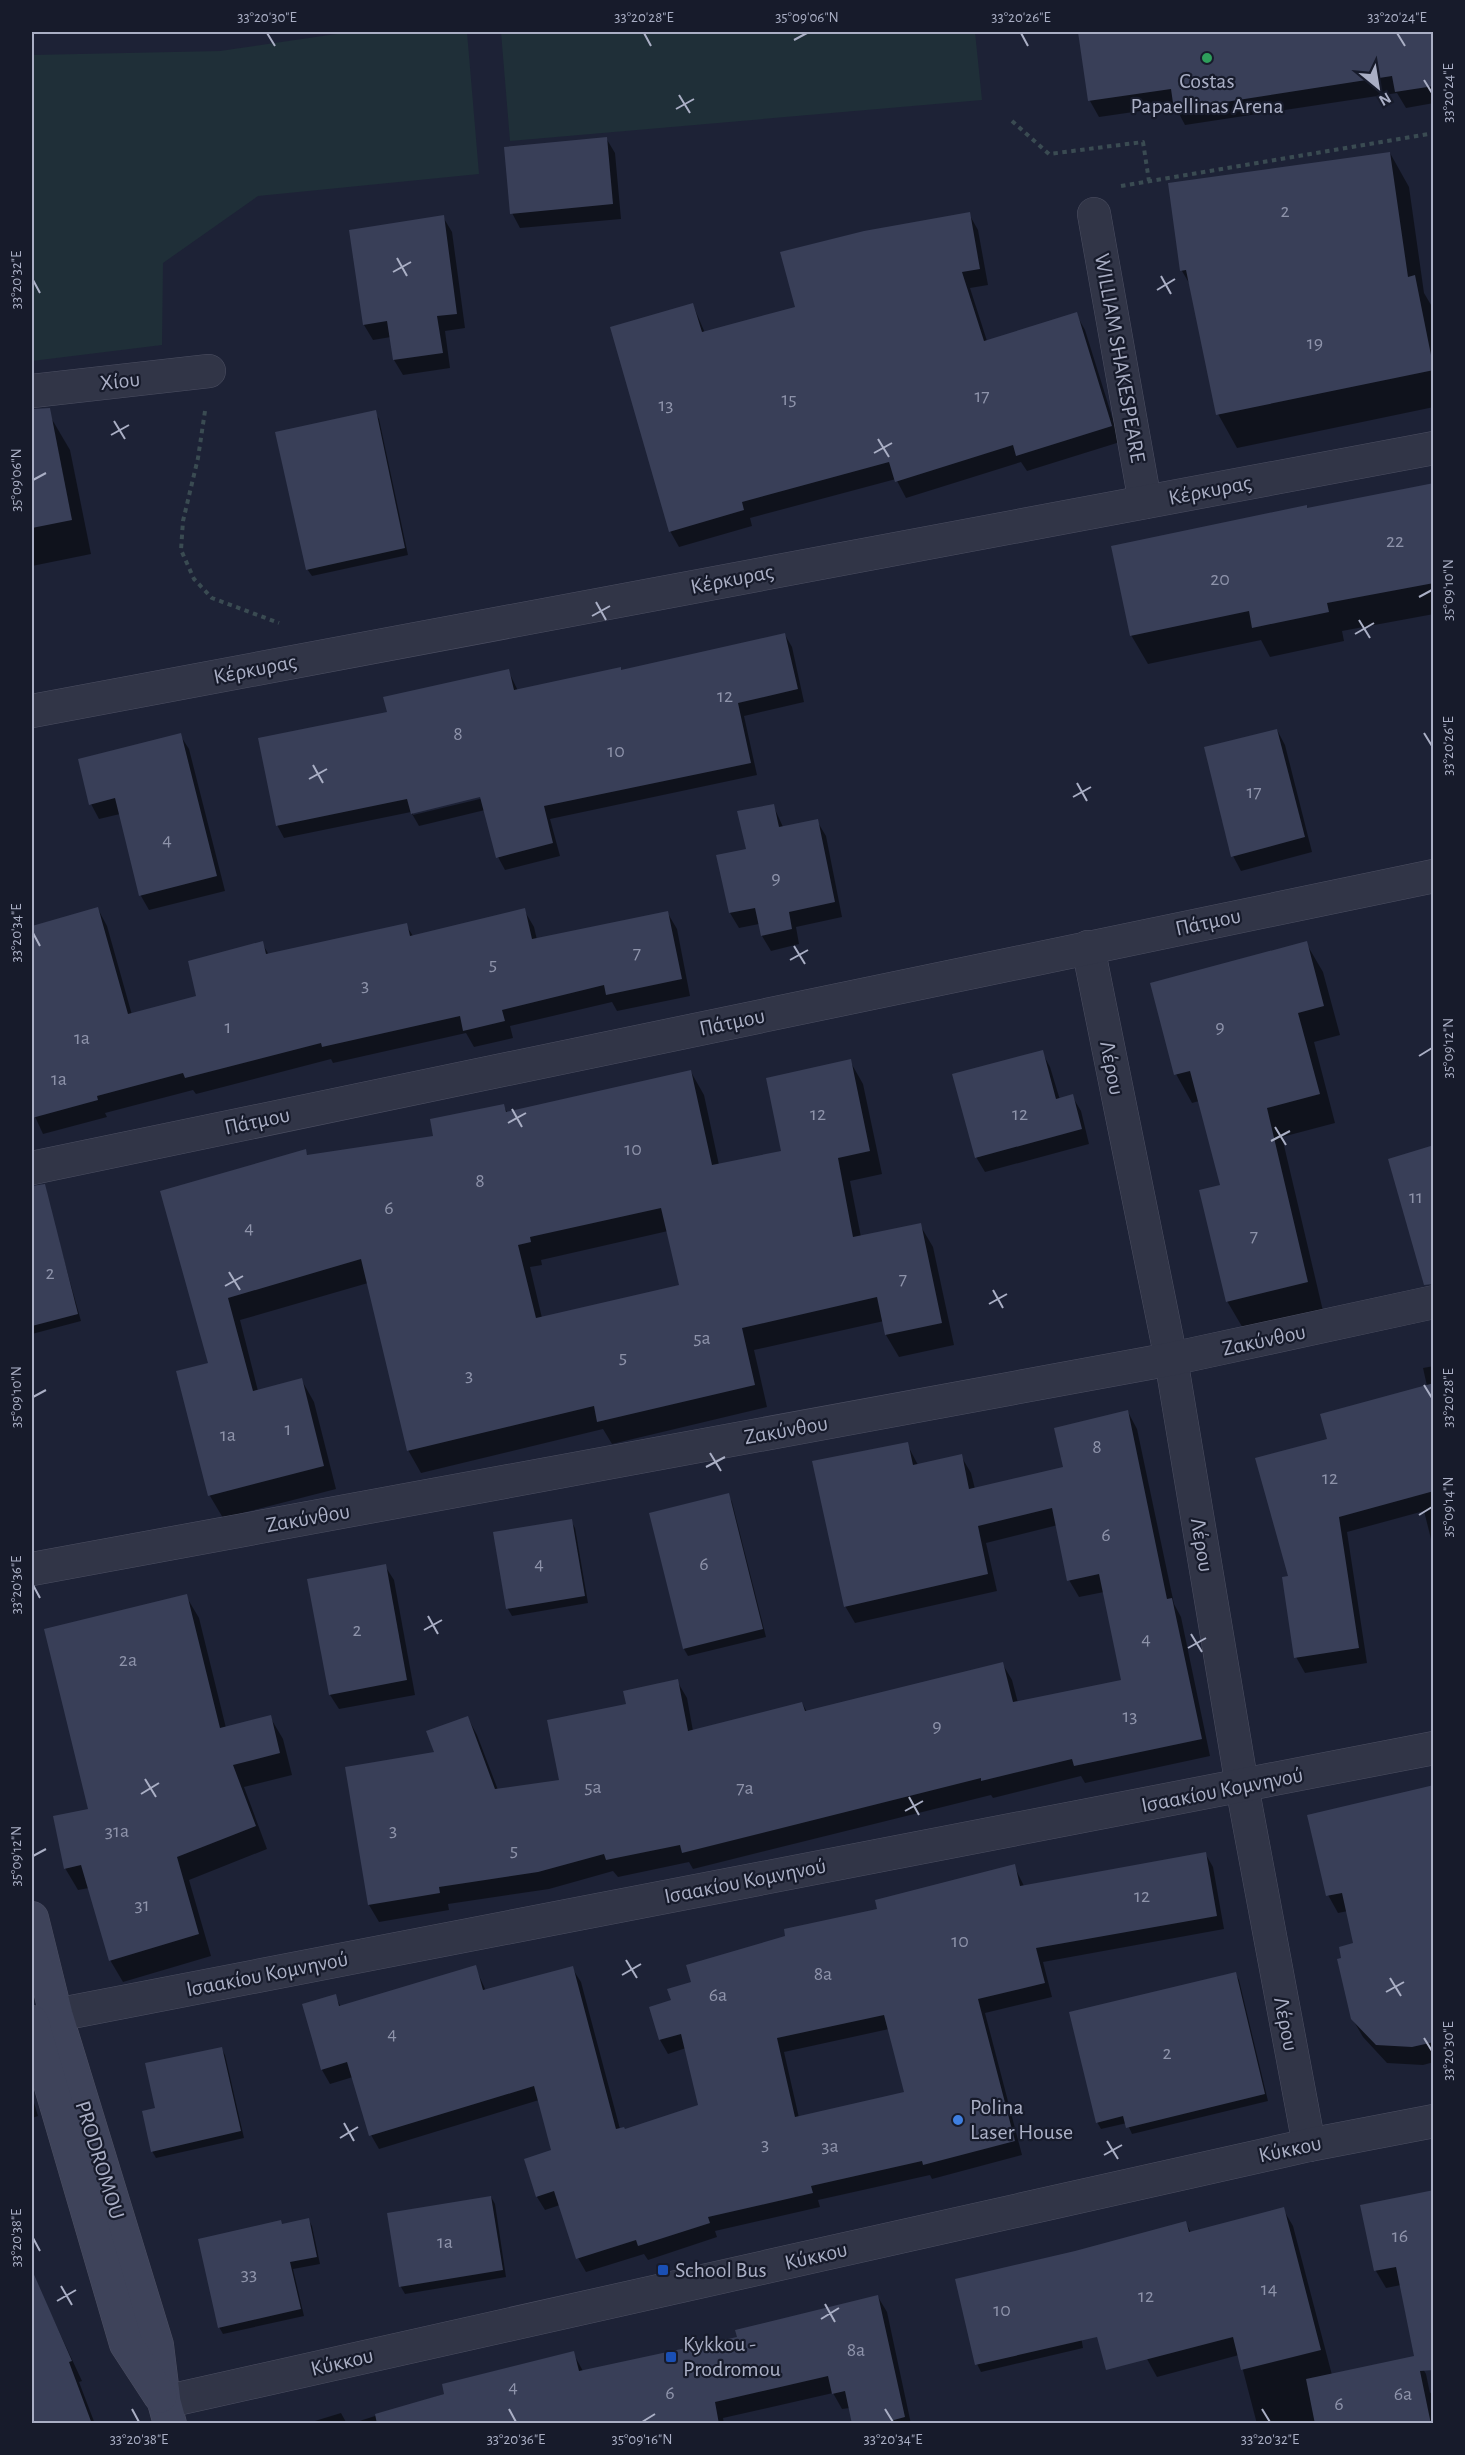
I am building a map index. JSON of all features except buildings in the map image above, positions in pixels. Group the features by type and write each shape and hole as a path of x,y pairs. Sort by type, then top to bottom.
{"main road":[{"name":"PRODROMOU","path":"32,1918 44,2019 157,2345 167,2413"}],"street":[{"name":"WILLIAM SHAKESPEARE","path":"1094,214 1145,502"},
{"name":"Χίου","path":"32,391 209,371"},
{"name":"Κέρκυρας","path":"32,711 1434,448"},
{"name":"Πάτμου","path":"32,1168 1434,876"},
{"name":"Λέρου","path":"1088,947 1171,1359 1242,1786 1308,2145"},
{"name":"Ζακύνθου","path":"32,1569 1171,1359 1434,1302"},
{"name":"Ισαακίου Κομνηνού","path":"44,2019 1434,1748"},
{"name":"Κύκκου","path":"167,2413 1308,2145 1434,2121"}],"path":[{"path":"1012,121 1049,154 1143,142 1149,181"},
{"path":"1094,214 1099,190 1434,133"},
{"path":"209,371 198,458 183,521 181,550 194,579 212,598 298,629 306,642 309,659"}],"shaded area":[{"path":"350,32 467,32 479,174 258,196 163,263 162,345 32,361 32,55 220,51"},
{"path":"501,32 975,32 982,100 510,141"}],"place":[{"name":"Costas Papaellinas Arena","path":"1207,58"},
{"name":"Polina Laser House","path":"958,2120"},
{"name":"School Bus","path":"663,2270"},
{"name":"Kykkou - Prodromou","path":"671,2357"}]}
